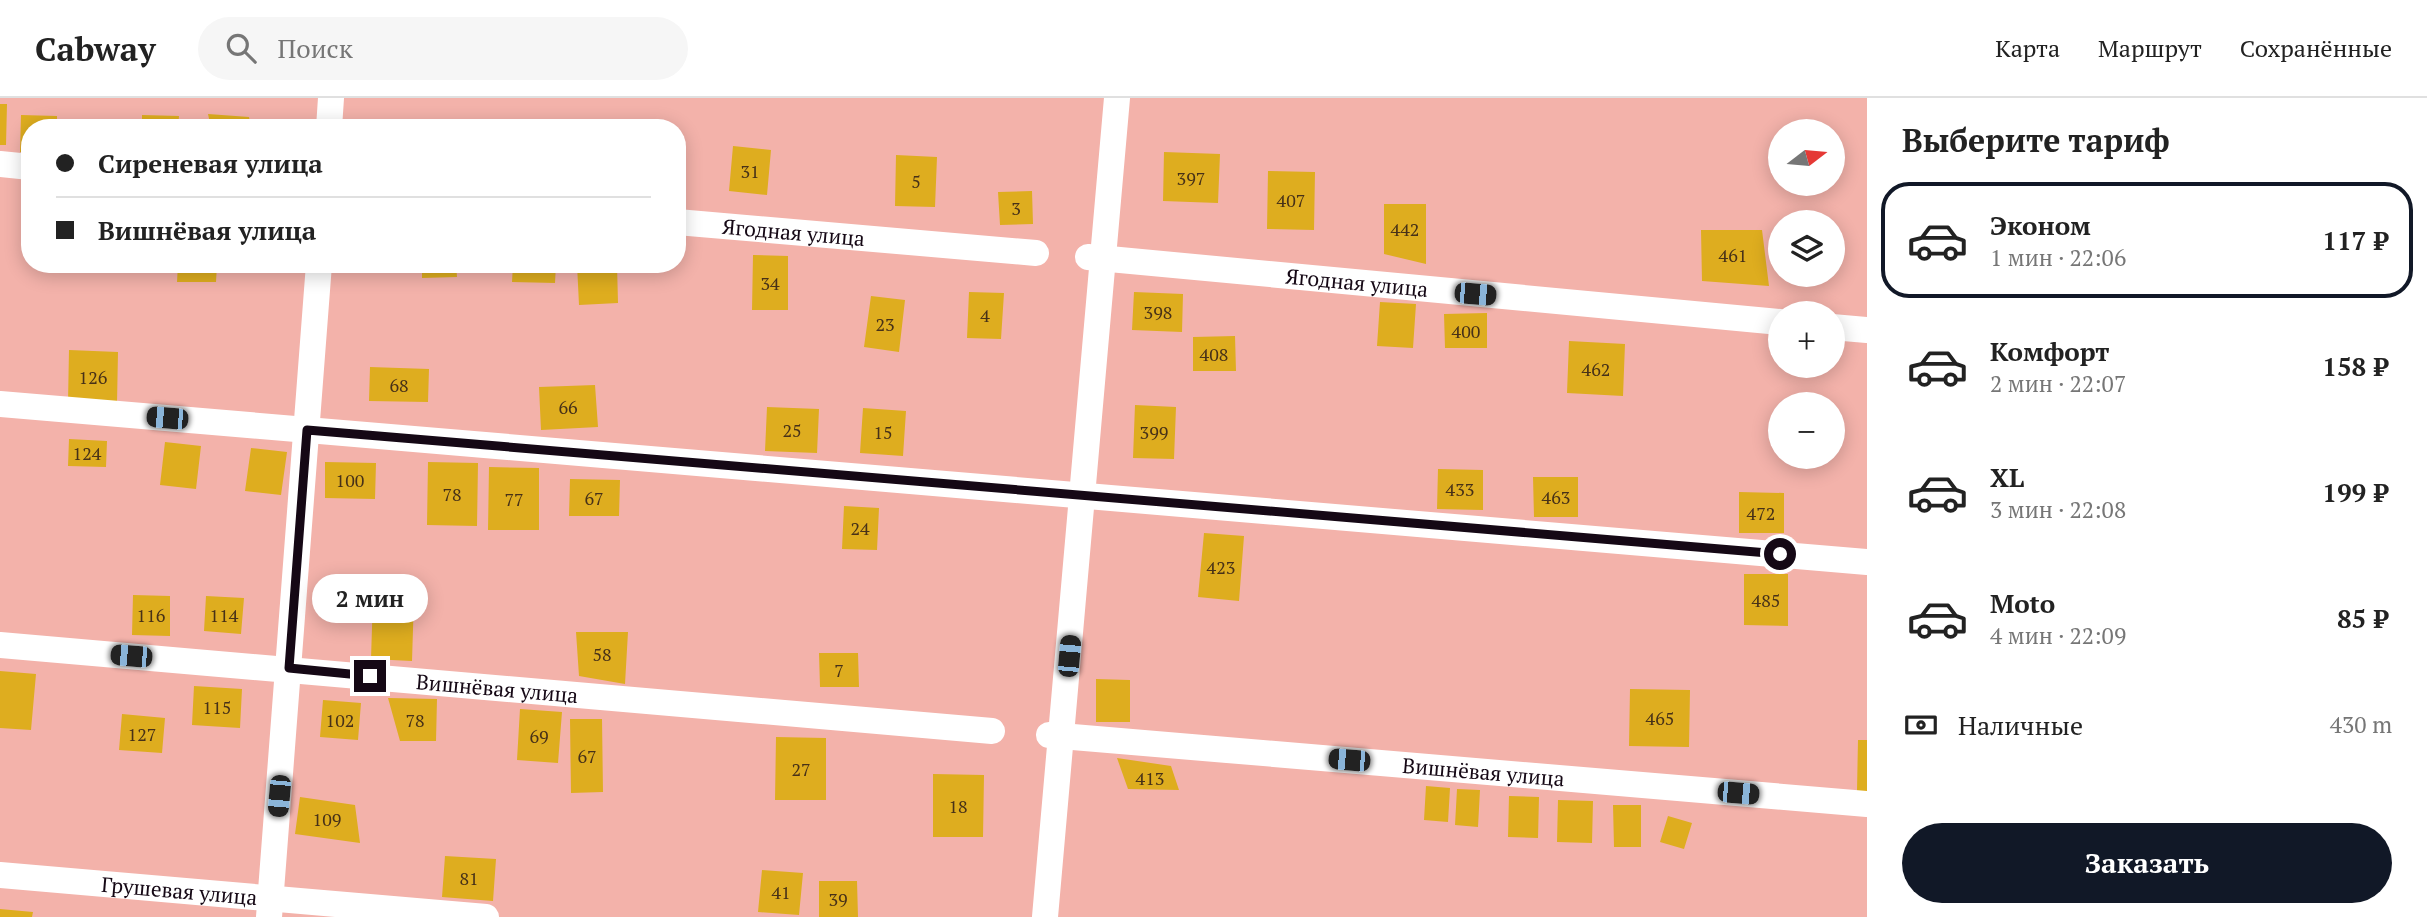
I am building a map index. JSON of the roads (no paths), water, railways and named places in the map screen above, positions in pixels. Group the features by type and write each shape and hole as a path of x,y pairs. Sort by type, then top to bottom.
{"street":[{"path":"330,119 331,98"},
{"path":"1045,917 1056,736 1082,495 1095,258 1117,98"},
{"path":"0,164 21,166"},
{"name":"Ягодная улица","path":"686,223 1036,253"},
{"name":"Ягодная улица","path":"1095,258 1768,321"},
{"path":"270,908 318,273"},
{"path":"1845,328 1867,330"},
{"path":"0,404 1867,562"},
{"name":"Вишнёвая улица","path":"0,645 992,731"},
{"name":"Вишнёвая улица","path":"1056,736 1867,804"},
{"name":"Грушевая улица","path":"0,875 270,908 486,917"}]}
